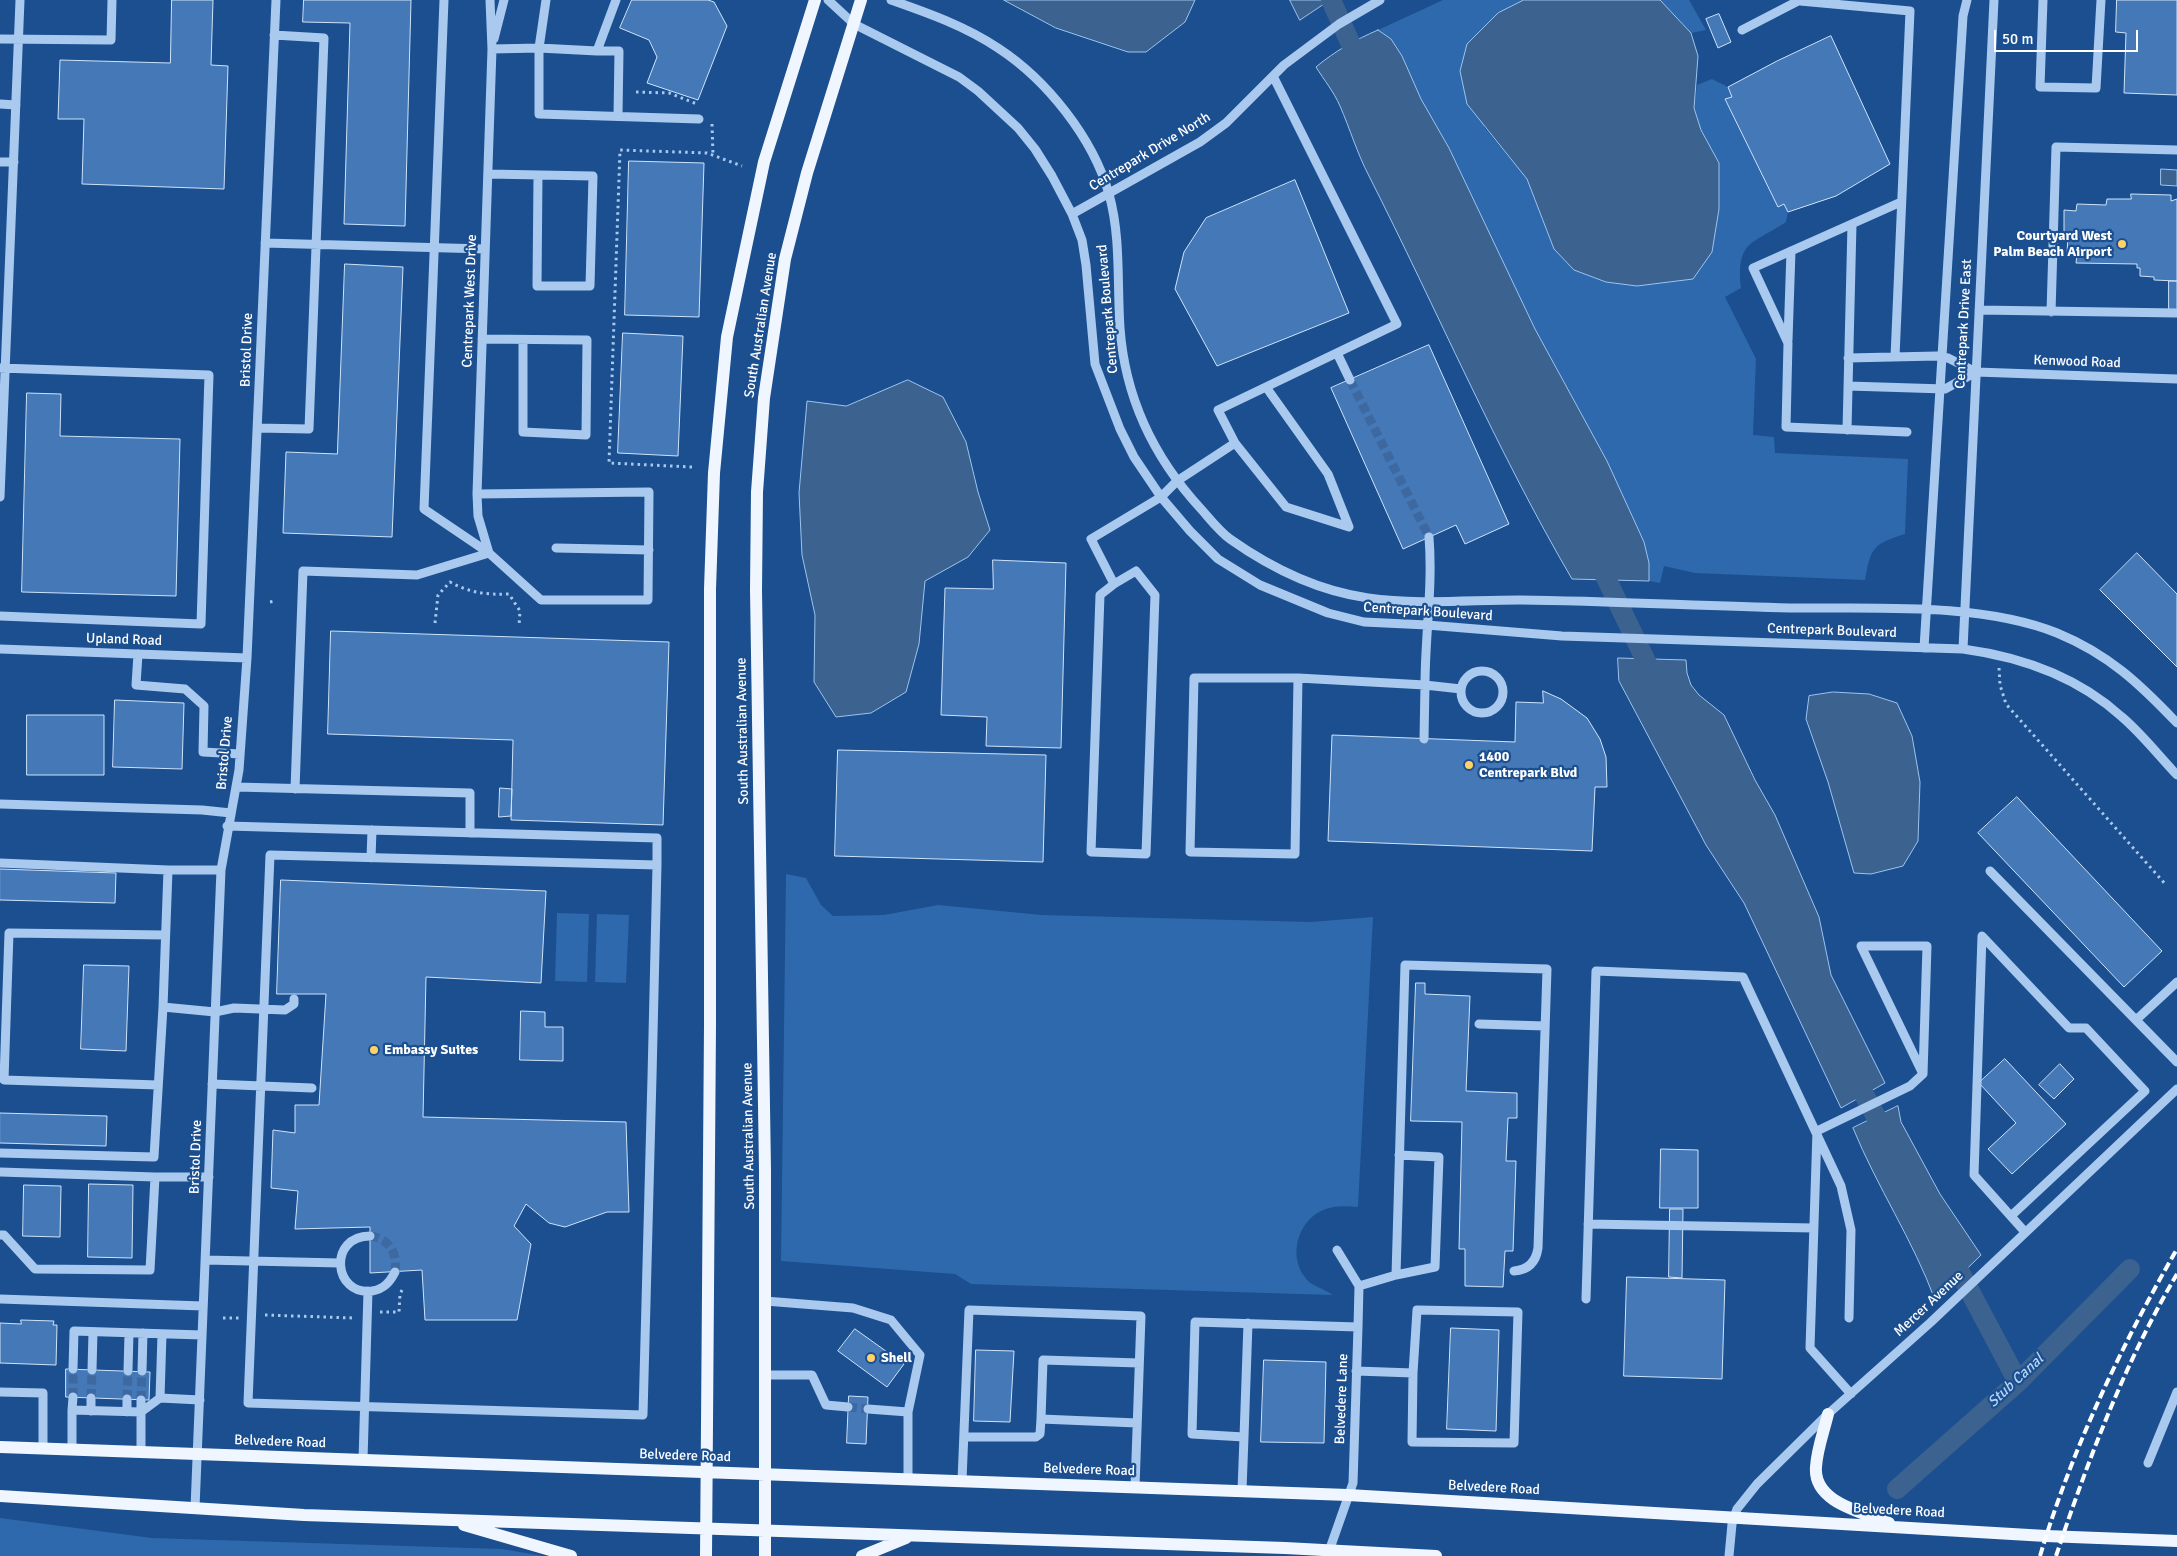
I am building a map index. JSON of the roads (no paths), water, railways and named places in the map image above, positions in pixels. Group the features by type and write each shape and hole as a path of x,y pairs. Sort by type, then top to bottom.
{"main road":[{"name":"South Australian Avenue","path":"706,1556 710,1025 710,589 714,474 727,337 748,237 764,162 815,0"},
{"name":"South Australian Avenue","path":"765,1556 765,1170 756,590 757,492 764,398 785,259 807,173 862,0"},
{"path":"1828,1414 1816,1466 1816,1477 1820,1488 1824,1493 1837,1501 1898,1526"},
{"name":"Belvedere Road","path":"0,1447 1242,1490 1898,1526 2046,1536 2177,1541"},
{"path":"0,1496 304,1515 912,1535 1436,1556"},
{"path":"442,1519 571,1556"},
{"path":"862,1556 912,1535"}],"street":[{"path":"0,497 4,320 14,162 20,0"},
{"path":"0,39 111,40 112,0"},
{"name":"Bristol Drive","path":"195,1508 221,870 236,787 247,658 276,0"},
{"path":"444,0 424,509 489,553 541,600 648,600 649,492 477,494"},
{"name":"Centrepark West Drive","path":"489,553 478,516 477,494 492,49 490,0"},
{"name":"Centrepark West Drive","path":"492,49 504,0"},
{"path":"546,0 539,48 539,114 699,118"},
{"path":"597,51 616,0"},
{"name":"Centrepark Boulevard","path":"828,0 854,24 958,77 998,108 1036,149 1072,214 1082,240 1095,364 1120,429 1134,457 1161,497 1190,531 1218,559 1260,585 1328,613 1364,622 1562,636 1924,648 1963,650 1998,655 2036,665 2067,678 2096,696 2123,717 2177,775"},
{"name":"Centrepark Boulevard","path":"891,0 939,17 970,32 1000,50 1026,71 1071,118 1091,149 1109,193 1115,229 1120,327 1128,379 1136,407 1152,441 1177,481 1227,537 1289,574 1328,588 1367,598 1556,600 1694,606 1965,611 2037,626 2084,645 2113,662 2140,684 2177,723"},
{"name":"Centrepark Drive North","path":"1072,214 1200,142 1226,123 1284,65 1338,24 1380,0"},
{"name":"Centrepark Drive East","path":"1924,648 1963,16 1967,0"},
{"name":"Centrepark Drive East","path":"1963,650 1994,0"},
{"path":"2043,0 2040,87 2087,88 2096,88 2101,0"},
{"path":"1742,30 1800,1 1910,11 1895,357"},
{"path":"258,428 309,429 324,38 274,36"},
{"path":"492,49 539,48 620,51 618,116"},
{"path":"1266,387 1328,474 1349,527 1286,507 1235,443 1218,410 1397,324 1273,76"},
{"path":"0,104 16,104"},
{"path":"2051,312 2056,147 2177,150"},
{"path":"0,162 14,162"},
{"path":"488,174 593,176 590,286 537,286 538,175"},
{"path":"1788,343 1752,268 1901,202"},
{"path":"1847,430 1852,224"},
{"path":"266,243 485,249"},
{"path":"1791,251 1786,427 1907,432"},
{"path":"1979,310 2177,312"},
{"path":"482,340 522,340 586,340 586,435 522,432 522,340"},
{"path":"1336,352 1350,380"},
{"path":"1848,358 1941,357 1948,358 1976,372"},
{"path":"0,616 202,624 209,375 3,368"},
{"path":"1848,386 1940,390 1976,372"},
{"name":"Kenwood Road","path":"1976,372 2177,379"},
{"path":"1114,584 1091,539 1161,497 1177,481 1235,443"},
{"path":"1424,739 1425,648 1431,566 1429,537"},
{"path":"556,548 649,550"},
{"path":"295,789 303,571 417,575 489,553"},
{"path":"1136,571 1155,595 1146,854 1091,852 1100,595 1114,584 1136,571"},
{"name":"Upland Road","path":"0,649 247,658"},
{"path":"138,654 136,686 185,689 204,706 203,752 240,754"},
{"path":"1480,671 1487,671 1499,678 1504,691 1503,698 1495,709 1482,713 1468,708 1461,696 1461,689 1468,676 1480,671"},
{"path":"1298,678 1295,854 1190,852 1194,678 1298,678 1461,689"},
{"path":"236,787 470,793 470,833"},
{"path":"0,804 202,810 231,813"},
{"path":"228,826 658,838 643,1415 248,1403 270,855 657,865"},
{"path":"371,858 372,830"},
{"path":"0,863 168,870 221,870"},
{"path":"0,1153 154,1156 163,1007 168,870"},
{"path":"1990,871 2177,1062"},
{"path":"158,1085 4,1080 9,933 165,935"},
{"path":"2011,1216 2145,1091 2086,1028 2069,1028 1982,936 1974,1175 2025,1232"},
{"path":"1816,1131 1895,1094 1910,1086 1923,1074 1928,946 1862,946 1923,1074"},
{"path":"1396,1275 1405,965 1547,969 1537,1255 1528,1267 1514,1271"},
{"path":"1586,1300 1596,971 1743,977 1841,1186 1851,1230 1849,1318"},
{"path":"2136,1020 2177,982"},
{"path":"163,1007 215,1012 234,1008 286,1010 294,1004 294,999"},
{"path":"1479,1024 1545,1026"},
{"path":"212,1084 312,1088"},
{"name":"Mercer Avenue","path":"1729,1556 1734,1517 1744,1498 1828,1414 1931,1322 2177,1089"},
{"path":"1816,1131 1810,1348 1851,1394"},
{"path":"1337,1250 1359,1286 1396,1275 1435,1267 1439,1156 1399,1155"},
{"path":"0,1172 209,1177"},
{"path":"0,1235 4,1235 35,1269 150,1270 154,1177"},
{"path":"1588,1224 1814,1228"},
{"path":"370,1236 360,1237 352,1241 341,1255 340,1263 345,1280 359,1290 368,1291 384,1286 395,1272"},
{"path":"205,1260 340,1263"},
{"name":"Belvedere Lane","path":"1328,1553 1353,1483 1359,1286"},
{"path":"363,1460 368,1291"},
{"path":"0,1299 204,1306"},
{"path":"765,1301 853,1308 891,1320 920,1354 908,1412 908,1478"},
{"path":"962,1480 969,1310 1141,1316 1135,1487"},
{"path":"1417,1310 1518,1312 1514,1443 1412,1442 1413,1373 1417,1310"},
{"path":"1244,1437 1192,1434 1195,1322 1358,1326"},
{"path":"1242,1490 1248,1323"},
{"path":"73,1369 74,1331 202,1335"},
{"path":"92,1370 93,1332"},
{"path":"128,1371 129,1333"},
{"path":"142,1371 143,1333"},
{"path":"160,1398 162,1334"},
{"path":"964,1437 1036,1437 1040,1434 1043,1360 1139,1363"},
{"path":"1356,1371 1413,1373"},
{"path":"765,1375 812,1375 826,1405 848,1407"},
{"path":"0,1392 43,1393 43,1449"},
{"path":"2148,1463 2177,1392"},
{"path":"72,1450 73,1397"},
{"path":"91,1398 91,1411"},
{"path":"72,1410 140,1412 160,1398 200,1400"},
{"path":"126,1412 127,1399"},
{"path":"141,1400 141,1452"},
{"path":"868,1409 908,1412"},
{"path":"1042,1418 1137,1423"}],"waterway":[{"path":"1331,0 1361,67"},
{"path":"1595,555 1656,682"},
{"path":"1852,1072 1889,1141"},
{"path":"1948,1250 2018,1382"},
{"name":"Stub Canal","path":"1897,1489 2018,1382 2130,1269"}],"tunnel":[{"path":"1350,380 1429,537"},
{"path":"370,1236 377,1237 391,1248 395,1259 395,1272"},
{"path":"73,1369 73,1397"},
{"path":"91,1398 92,1370"},
{"path":"127,1399 128,1371"},
{"path":"141,1400 142,1371"},
{"path":"848,1407 868,1409"}],"railway":[{"path":"2040,1556 2083,1437 2117,1361 2177,1249"},
{"path":"2056,1556 2081,1484 2124,1377 2158,1307 2177,1274"}],"place":[{"name":"Courtyard West Palm Beach Airport","path":"2122,244"},
{"name":"1400 Centrepark Blvd","path":"1469,765"},
{"name":"Embassy Suites","path":"374,1050"},
{"name":"Shell","path":"871,1358"}]}
